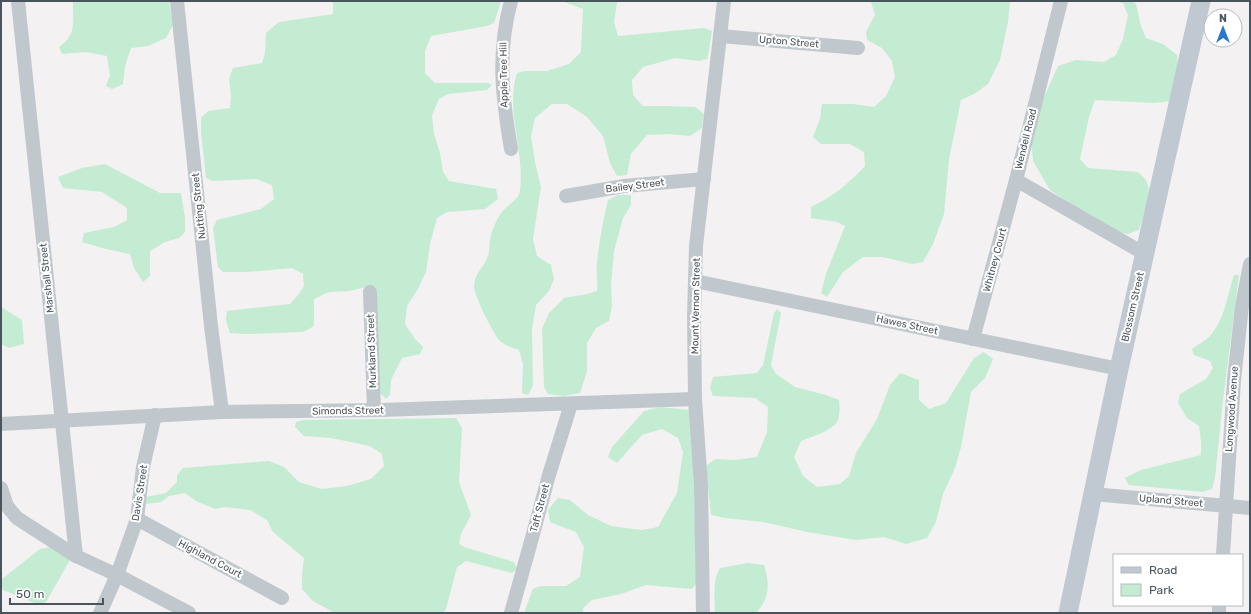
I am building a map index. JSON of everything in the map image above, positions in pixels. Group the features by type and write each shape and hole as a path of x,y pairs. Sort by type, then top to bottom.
{"street":[{"name":"Marshall Street","path":"18,1 76,556"},
{"name":"Nutting Street","path":"177,1 211,326 222,412"},
{"name":"Apple Tree Hill","path":"511,1 504,32 502,69 504,111 511,149"},
{"name":"Mount Vernon Street","path":"704,613 701,485 695,399 694,317 696,246 724,1"},
{"name":"Wendell Road","path":"1061,1 1016,180 1145,254"},
{"name":"Blossom Street","path":"1068,613 1119,369 1201,1"},
{"name":"Upton Street","path":"720,36 858,48"},
{"name":"Bailey Street","path":"566,196 624,186 704,179"},
{"name":"Whitney Court","path":"973,339 1016,180"},
{"name":"Longwood Avenue","path":"1223,554 1234,380 1242,306 1250,264"},
{"name":"Hawes Street","path":"695,281 1119,369"},
{"name":"Murkland Street","path":"370,292 374,410"},
{"name":"Simonds Street","path":"1,424 222,412 302,412 695,399"},
{"name":"Taft Street","path":"511,613 548,475 571,404"},
{"name":"Davis Street","path":"100,613 117,575 137,520 143,467 155,415"},
{"path":"1,488 7,506 17,518 76,556 117,575 189,613"},
{"name":"Upland Street","path":"1092,494 1250,508"},
{"name":"Highland Court","path":"137,520 282,598"}],"green space":[{"path":"73,1 169,1 173,25 166,38 148,46 131,48 125,66 123,84 112,89 106,86 110,76 107,56 86,52 62,54 59,47 65,42 72,32"},
{"path":"333,1 501,1 494,23 487,26 431,36 425,51 425,73 435,83 489,83 492,85 487,90 448,94 439,99 432,115 434,134 440,153 443,172 449,181 496,189 498,199 485,209 447,212 437,218 430,244 426,272 418,289 407,306 405,324 415,339 423,347 420,354 402,358 391,380 390,395 386,399 380,393 366,287 349,291 329,292 314,299 314,326 303,332 246,334 230,333 226,321 227,311 290,304 304,286 303,274 292,268 247,272 223,272 218,267 213,228 217,220 261,209 274,199 272,185 256,179 213,181 206,178 201,133 201,118 208,111 230,108 231,97 229,79 233,68 262,63 265,53 266,33 279,22 333,14"},
{"path":"562,1 619,1 617,3 614,22 618,36 704,28 712,31 707,59 699,61 675,58 643,67 632,80 633,95 643,106 695,107 704,114 702,128 690,136 669,134 647,135 631,154 627,175 617,176 610,163 603,136 587,117 567,104 552,104 535,118 531,136 541,187 533,239 537,256 551,265 554,279 549,291 536,305 532,329 533,385 528,395 522,393 523,364 519,350 504,344 497,337 480,306 475,291 474,282 488,256 491,235 501,213 515,200 520,191 520,161 513,102 517,73 524,71 547,71 569,64 581,52 583,9"},
{"path":"870,1 1010,1 1008,22 1000,60 988,84 974,94 961,100 949,159 944,214 933,244 923,262 912,264 883,257 863,257 843,272 827,297 821,293 826,274 845,226 837,222 811,218 811,207 840,189 865,166 864,152 850,144 821,144 813,137 820,119 822,104 853,104 874,107 886,96 895,77 892,61 882,48 867,40 866,32 875,15"},
{"path":"1111,1 1133,1 1136,4 1141,26 1146,38 1163,44 1177,55 1178,70 1171,101 1155,103 1095,100 1089,117 1080,159 1088,168 1138,172 1146,180 1149,189 1147,205 1139,230 1128,234 1109,230 1050,190 1033,161 1031,136 1044,97 1058,66 1076,60 1104,62 1116,55 1123,39 1128,15 1123,3"},
{"path":"105,164 160,193 181,193 185,218 185,232 179,238 165,242 150,251 150,276 143,282 134,268 130,254 82,242 84,233 114,227 127,220 127,208 102,192 63,188 58,177 82,168"},
{"path":"618,195 631,195 631,205 623,218 614,251 611,285 612,306 609,321 596,328 587,343 587,371 580,393 564,396 548,394 544,387 542,329 549,313 564,298 597,291 598,255 606,208 608,200"},
{"path":"1234,275 1239,275 1223,400 1215,478 1212,489 1203,492 1129,485 1125,478 1141,470 1201,455 1199,426 1187,418 1178,403 1180,394 1206,379 1213,368 1210,361 1194,355 1192,349 1210,336 1219,322"},
{"path":"1,307 22,320 24,344 9,348 1,344"},
{"path":"777,309 781,313 771,365 776,374 795,387 839,400 840,408 837,422 826,431 801,441 794,457 803,476 817,487 840,484 849,476 856,453 877,419 890,385 900,373 919,380 919,400 929,409 946,403 974,358 984,352 993,359 985,378 971,392 961,447 955,468 943,494 936,522 927,538 906,544 884,537 856,540 807,532 763,522 711,515 706,466 715,459 735,460 757,457 767,432 768,407 755,398 713,396 710,388 713,377 757,373 763,365 774,313"},
{"path":"660,407 690,410 693,416 696,584 692,589 646,585 621,594 592,600 583,608 583,613 524,613 533,589 541,586 566,586 580,577 584,547 576,532 550,522 548,510 558,498 570,500 588,515 611,526 642,530 658,527 677,493 683,452 678,438 662,429 642,435 617,463 608,457 612,447 644,411"},
{"path":"456,418 462,428 459,482 471,515 461,534 459,544 464,547 514,562 517,569 512,573 466,561 457,567 446,609 443,613 335,613 313,601 302,589 304,558 273,532 267,520 250,510 224,507 215,509 196,501 185,493 169,496 161,502 146,504 146,497 166,493 177,482 177,475 183,468 269,461 284,467 299,482 322,489 347,486 371,479 384,466 382,454 370,446 331,438 304,436 295,427 296,422 303,420"},
{"path":"51,547 71,558 46,602 39,605 1,589 2,579 40,549"},
{"path":"748,563 764,565 768,590 761,607 756,613 715,613 715,584 717,573 720,568"}]}
